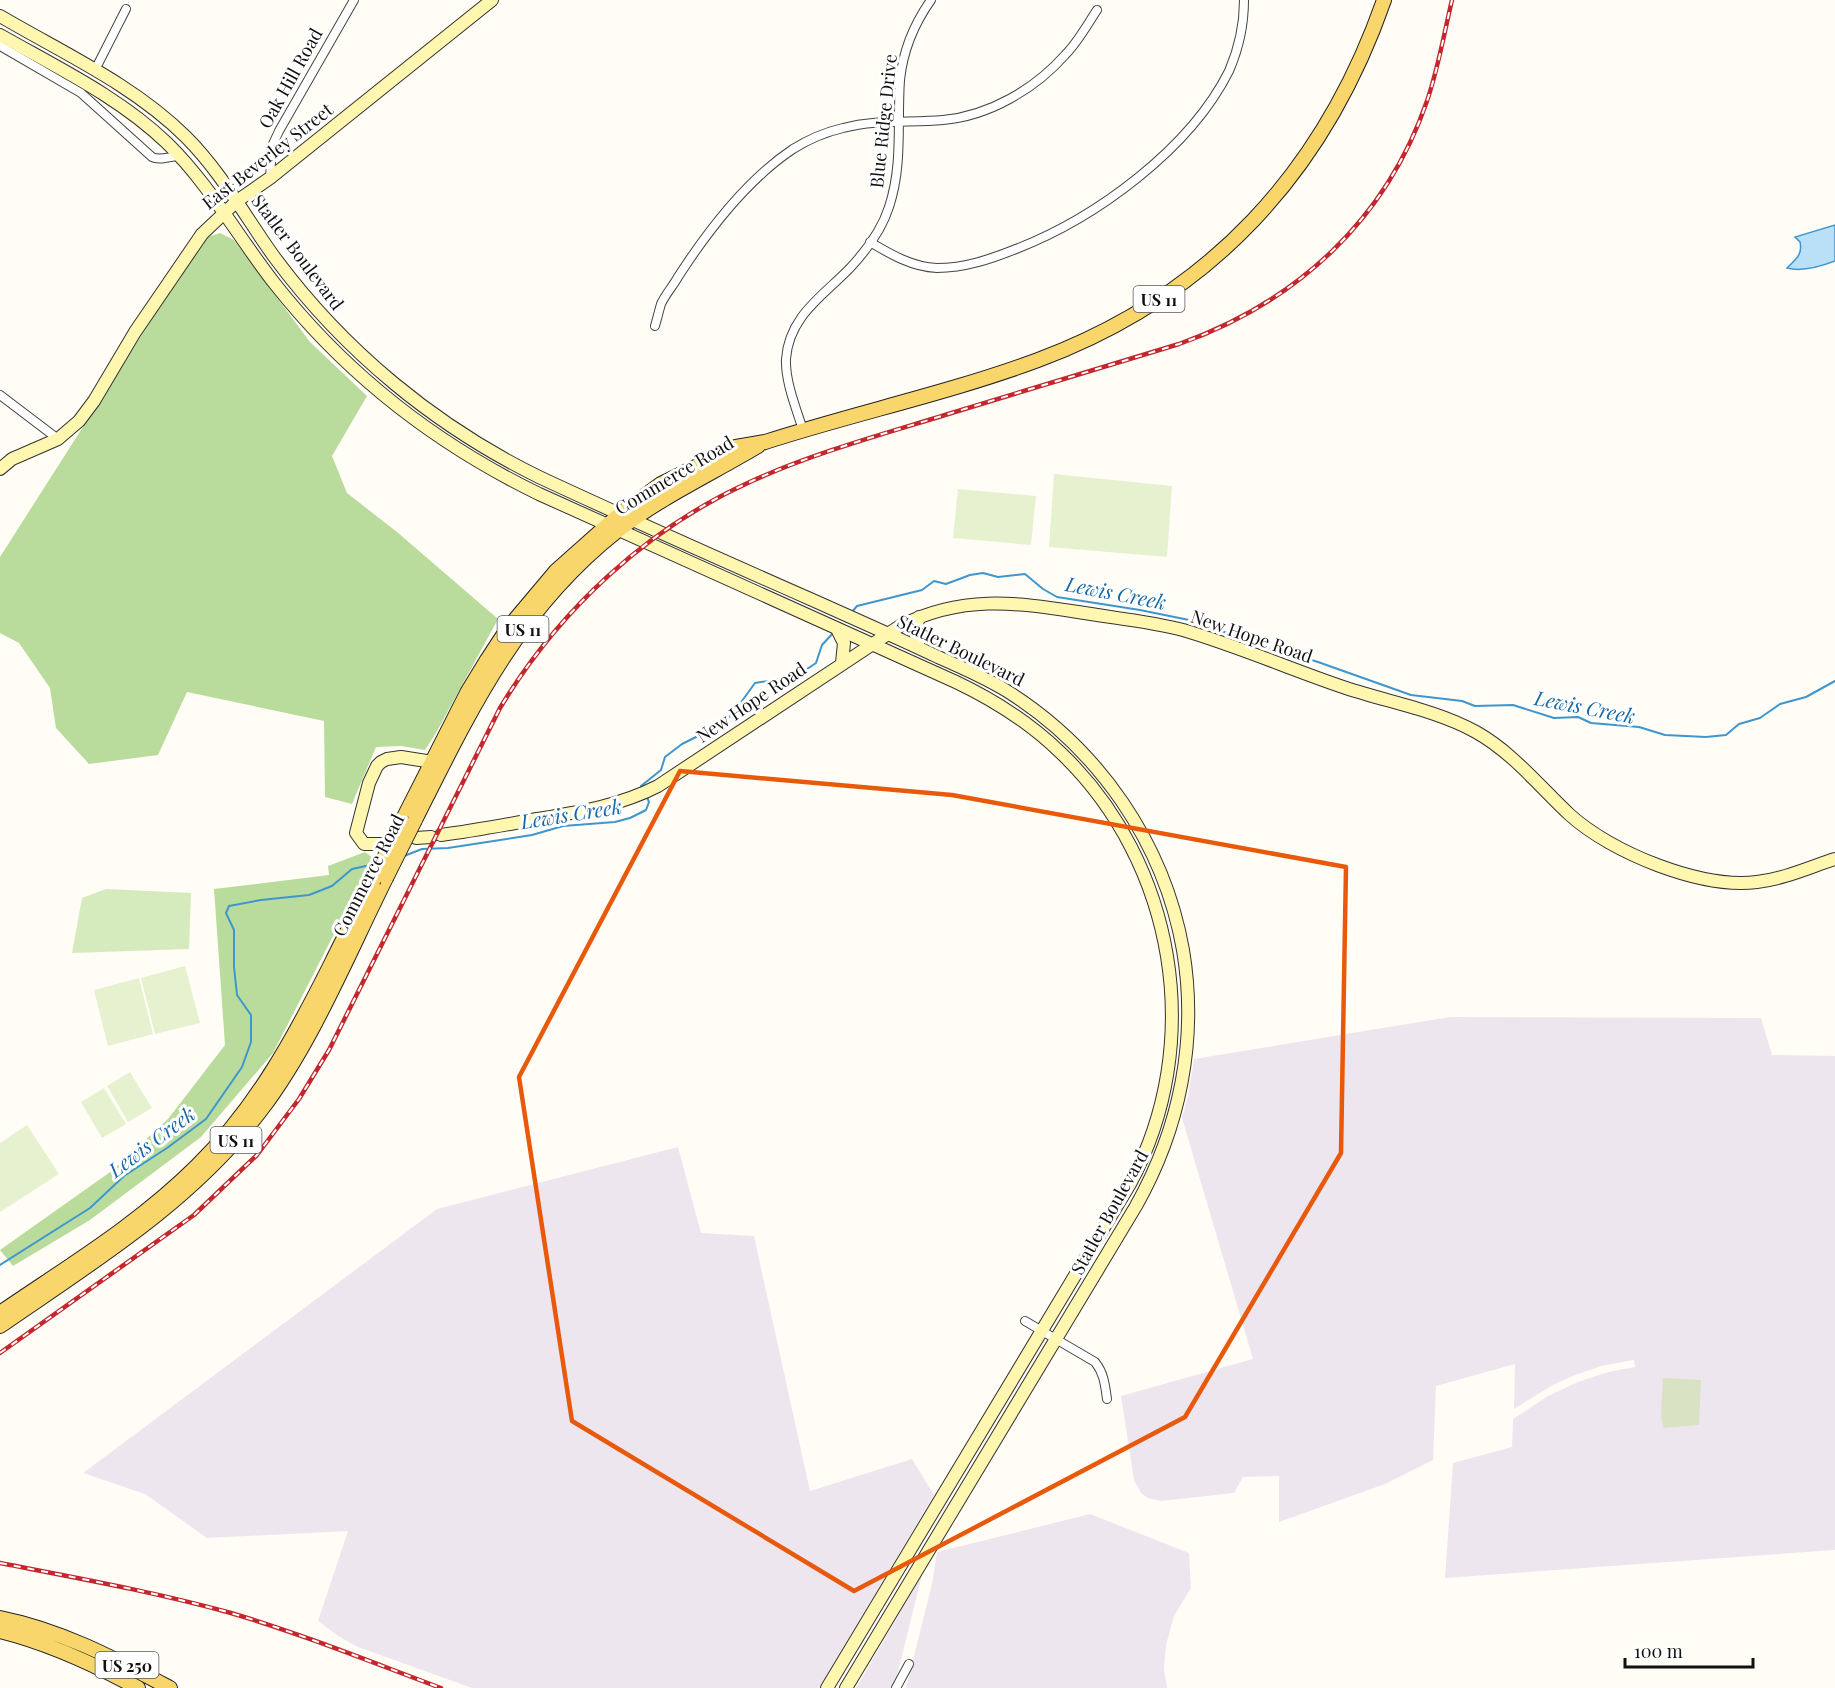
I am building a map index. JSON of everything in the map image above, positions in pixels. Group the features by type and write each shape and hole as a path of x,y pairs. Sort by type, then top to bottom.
{"main road":[{"name":"East Beverley Street","path":"0,469 12,459 58,439 79,421 94,401 135,332 209,226 237,201 270,178 492,0"},
{"name":"Commerce Road","path":"0,1313 130,1223 179,1183 224,1138 260,1092 288,1047 379,879 438,762 493,672 514,641 612,528 627,517 765,442 952,388 1054,354 1128,319 1185,282 1234,241 1291,178 1332,117 1349,86 1370,40 1384,0"},
{"name":"Statler Boulevard","path":"0,16 95,70 147,104 186,138 237,201 302,292 357,351 433,414 485,448 539,477 919,648 1008,692 1049,721 1090,760 1122,801 1151,850 1169,894 1182,944 1188,991 1188,1033 1181,1088 1171,1129 1142,1196 846,1688"},
{"name":"Statler Boulevard","path":"0,35 124,108 155,132 202,181 273,281 301,315 343,359 391,402 430,431 491,470 532,491 993,701 1030,726 1062,754 1098,794 1125,836 1149,886 1162,928 1170,977 1172,1023 1167,1074 1157,1120 1130,1184 827,1688"},
{"name":"New Hope Road","path":"416,838 596,809 645,792 842,663 866,642 919,617 956,606 1008,603 1173,628 1346,688 1437,716 1472,730 1505,753 1591,832 1624,851 1653,863 1715,881 1745,884 1774,879 1835,859"},
{"path":"919,617 915,631 919,648"},
{"path":"837,629 843,638 842,663"},
{"path":"381,844 364,843 360,841 356,833 369,783 377,766 394,757 438,762"},
{"name":"Commerce Road","path":"0,1326 153,1219 190,1188 229,1148 275,1090 299,1052 379,879"},
{"name":"US 250","path":"0,1617 67,1637 112,1657 170,1688"},
{"name":"US 250","path":"0,1631 40,1642 138,1688"}],"street":[{"name":"Oak Hill Road","path":"270,178 272,146 279,131 354,0"},
{"name":"Blue Ridge Drive","path":"803,430 787,372 786,359 791,335 796,323 811,303 849,269 870,242 889,208 896,181 900,146 901,79 904,62 914,28 931,0"},
{"path":"870,242 898,257 923,266 934,268 966,266 1029,244 1057,232 1088,214 1143,174 1185,132 1212,97 1236,54 1242,28 1244,0"},
{"path":"95,70 126,9"},
{"path":"656,326 662,303 696,251 729,208 778,161 808,141 843,128 862,124 946,120 995,106 1033,84 1066,54 1096,10"},
{"path":"0,46 81,93 154,159 180,156"},
{"path":"0,395 58,439"},
{"path":"1025,1321 1095,1362 1101,1369 1107,1399"},
{"path":"896,1688 909,1664"}],"highlighted area":[{"path":"680,771 952,795 1346,867 1341,1153 1185,1417 854,1591 572,1421 519,1077"}],"shaded area":[{"path":"1450,1017 1761,1018 1772,1055 1835,1056 1835,1550 1445,1578 1453,1463 1512,1447 1513,1419 1548,1396 1578,1382 1608,1372 1635,1367 1634,1360 1601,1366 1570,1377 1514,1409 1515,1364 1436,1386 1433,1460 1385,1484 1279,1522 1279,1476 1243,1477 1234,1493 1161,1501 1148,1498 1141,1493 1134,1480 1121,1396 1253,1359 1182,1118 1194,1059"},
{"path":"678,1147 701,1233 754,1236 810,1491 912,1459 934,1495 819,1688 472,1688 358,1647 318,1621 348,1531 207,1538 145,1494 83,1473 437,1209"},
{"path":"1090,1514 1189,1553 1191,1588 1174,1616 1166,1645 1164,1669 1167,1688 906,1688 932,1584 937,1552"},
{"path":"922,1575 894,1688 856,1688"}],"green space":[{"path":"220,233 234,240 310,342 367,396 332,456 347,493 397,532 498,619 425,750 401,746 376,747 352,804 325,797 324,721 187,692 158,755 89,764 56,728 50,688 19,643 0,633 0,557 153,317 207,237"},
{"path":"1054,474 1172,486 1167,557 1049,547"},
{"path":"958,489 1036,496 1031,545 953,538"},
{"path":"365,852 373,858 273,1053 201,1137 90,1220 13,1266 0,1250 113,1170 168,1119 225,1045 214,889 329,875 328,866"},
{"path":"106,889 191,893 189,949 72,953 82,898"},
{"path":"185,966 200,1023 155,1034 141,978"},
{"path":"139,978 153,1034 108,1046 94,990"},
{"path":"130,1072 152,1108 128,1122 107,1086"},
{"path":"104,1088 126,1124 102,1138 81,1102"},
{"path":"27,1125 59,1174 0,1212 0,1143"},
{"path":"1663,1378 1701,1380 1699,1425 1663,1428 1661,1414"}],"water":[{"path":"1835,225 1835,261 1805,269 1787,268 1798,257 1800,250 1800,242 1795,237"}],"waterway":[{"name":"Lewis Creek","path":"852,612 857,606 922,590 934,581 946,584 983,573 998,577 1025,574 1057,597 1199,622 1257,645 1318,662 1411,695 1462,701 1475,706 1513,705 1554,718 1578,717 1591,723 1639,727 1665,735 1706,737 1726,735 1739,724 1760,718 1780,704 1806,697 1835,681"},
{"name":"Lewis Creek","path":"642,787 661,770 665,757 682,744 722,724 734,712 755,683 787,678 816,663 822,645 834,632"},
{"name":"Lewis Creek","path":"404,856 422,849 448,848 532,835 563,826 615,822 646,810 649,802 646,795"},
{"name":"Lewis Creek","path":"0,1265 90,1208 124,1176 206,1119 242,1067 251,1042 251,1015 237,995 234,930 226,913 229,906 309,895 332,886 352,869 375,864"}],"railway":[{"path":"0,1353 194,1215 257,1155 299,1099 329,1050 500,708 523,672 550,638 609,575 642,548 713,500 775,471 872,437 1179,344 1222,326 1262,305 1299,280 1332,251 1362,219 1388,183 1409,144 1427,101 1452,0"},
{"path":"0,1563 145,1592 231,1613 310,1639 441,1688"}]}
